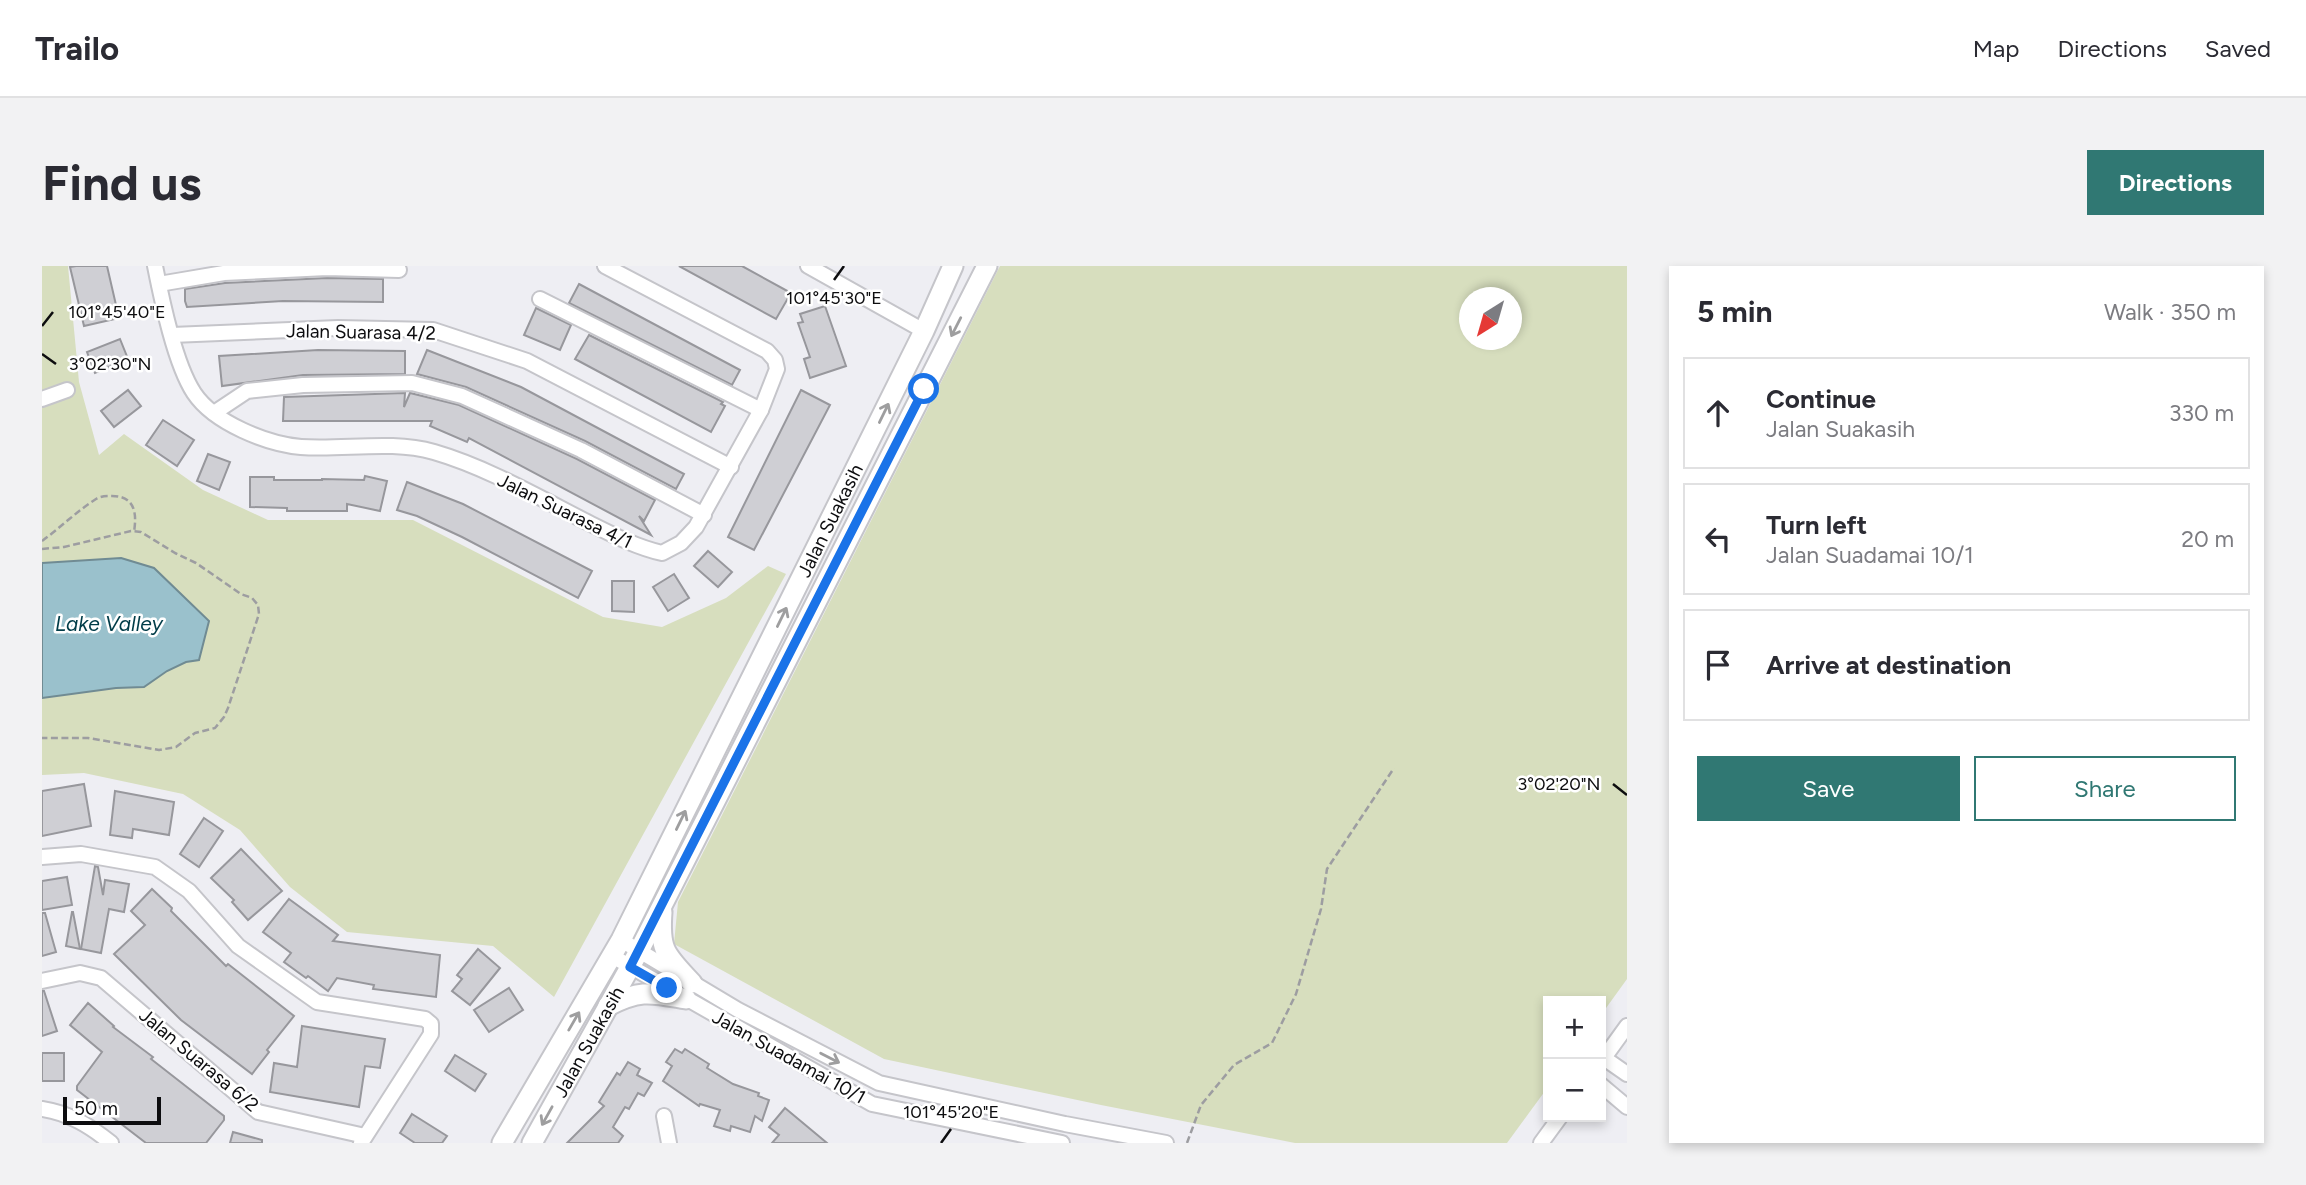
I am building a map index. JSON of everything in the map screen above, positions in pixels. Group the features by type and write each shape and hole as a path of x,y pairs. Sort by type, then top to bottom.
{"main road":[{"name":"Jalan Suakasih","path":"502,1143 617,948 924,331 953,266"},
{"name":"Jalan Suakasih","path":"532,1143 662,907 987,266"},
{"path":"608,1006 630,994 689,991 666,955 660,934 662,907"}],"street":[{"name":"Jalan Suarasa 4/1","path":"155,266 172,335 194,394 214,413 265,441 300,447 408,447 434,453 537,497 640,547 662,554 681,543 704,515 761,410 777,369 775,360 767,351 605,266"},
{"path":"808,266 924,331"},
{"path":"159,284 224,273 327,268 399,270"},
{"path":"540,299 761,410"},
{"name":"Jalan Suarasa 4/2","path":"172,335 338,327 433,330 527,361 731,467"},
{"path":"214,413 247,391 303,385 412,383 462,396 581,450 704,515"},
{"path":"42,399 67,390"},
{"path":"42,857 81,854 155,867 189,891 238,946 317,1002 425,1019 431,1024 431,1034 363,1140"},
{"name":"Jalan Suadamai 10/1","path":"617,948 872,1104 1029,1139 1062,1143 1065,1124"},
{"name":"Jalan Suarasa 6/2","path":"42,981 80,973 102,978 258,1112 363,1140"},
{"name":"Jalan Suadamai 10/1","path":"689,991 738,1010 879,1083 1166,1143"},
{"path":"1603,1059 1627,1026"},
{"path":"1606,1062 1627,1074"},
{"path":"1606,1090 1627,1107"},
{"path":"42,1109 63,1113 111,1143"},
{"path":"664,1116 668,1143"},
{"path":"1541,1143 1556,1122"}],"path":[{"path":"42,541 101,497 121,496 130,501 136,514 134,531"},
{"path":"42,550 134,531 141,532 252,598 258,605 259,614 224,717 215,728 195,733 176,747 159,750 88,738 42,738"},
{"path":"1187,1143 1201,1105 1234,1065 1272,1043 1296,994 1321,909 1327,869 1394,768"}],"green space":[{"path":"42,266 68,266 79,382 99,455 124,434 203,490 268,520 413,520 603,617 662,627 726,598 768,566 786,574 554,997 493,946 347,932 290,887 240,830 183,794 84,773 42,775"},
{"path":"1000,266 1627,266 1627,979 1606,1008 1606,996 1543,996 1543,1094 1507,1143 1295,1143 884,1059 674,944 678,902"}],"water":[{"name":"Lake Valley","path":"121,558 154,568 209,621 199,660 186,662 167,671 144,687 42,698 42,563"}],"building":[{"path":"107,266 119,318 84,326 70,267"},
{"path":"679,266 742,266 791,293 776,319"},
{"path":"327,278 383,279 383,302 283,301 187,307 185,301 185,289 225,283"},
{"path":"579,284 740,370 732,385 569,303"},
{"path":"825,306 846,366 810,378 804,359 810,357 798,323 803,322 800,314"},
{"path":"536,308 571,325 560,350 524,335"},
{"path":"589,335 723,402 721,404 725,406 711,432 575,359"},
{"path":"120,339 128,359 95,373 87,352"},
{"path":"318,350 405,351 405,374 303,375 222,386 219,356"},
{"path":"427,350 521,387 684,474 676,489 585,441 466,387 417,374"},
{"path":"128,390 141,406 114,427 101,411"},
{"path":"801,390 830,405 754,550 728,537"},
{"path":"405,393 404,407 410,393 459,405 577,459 655,500 644,521 639,516 651,535 469,438 467,442 430,426 432,421 283,421 284,397"},
{"path":"163,420 194,440 177,466 146,445"},
{"path":"208,454 230,462 219,490 197,481"},
{"path":"365,476 387,481 380,511 347,504 347,511 287,511 287,508 250,507 250,477 274,477 274,480 364,480"},
{"path":"407,482 463,504 592,571 578,598 462,537 417,516 397,510"},
{"path":"708,551 732,572 718,587 694,566"},
{"path":"674,574 689,598 668,611 653,587"},
{"path":"612,581 634,581 634,612 612,611"},
{"path":"84,784 91,826 42,836 42,791"},
{"path":"115,791 174,802 169,835 133,829 132,838 110,835"},
{"path":"204,818 223,831 199,867 180,854"},
{"path":"241,849 282,891 248,920 232,902 234,900 211,878"},
{"path":"95,866 98,867 103,895 105,880 129,884 124,912 109,909 101,953 81,949"},
{"path":"67,877 72,905 42,910 42,881"},
{"path":"152,889 226,966 228,964 294,1016 252,1074 181,1020 114,954 145,925 131,911"},
{"path":"289,899 338,935 333,941 440,955 436,997 373,989 374,985 337,978 328,991 308,976 306,978 284,962 291,953 263,932"},
{"path":"73,912 80,949 66,946"},
{"path":"42,913 45,913 56,952 42,956"},
{"path":"478,949 500,968 470,1005 452,991 462,979 457,975"},
{"path":"509,988 523,1010 489,1032 474,1010"},
{"path":"42,991 57,1031 42,1036"},
{"path":"88,1003 113,1027 153,1057 151,1059 224,1116 224,1120 206,1143 146,1143 77,1090 77,1086 102,1052 70,1025"},
{"path":"302,1026 385,1039 380,1068 365,1066 359,1107 270,1092 274,1063 297,1067"},
{"path":"675,1049 682,1053 685,1049 709,1064 707,1068 733,1084 759,1093 758,1096 769,1100 762,1121 755,1116 750,1132 731,1126 730,1131 714,1126 720,1110 700,1104 699,1106 663,1081 672,1066 666,1062"},
{"path":"42,1053 64,1053 64,1081 42,1081"},
{"path":"455,1055 486,1074 475,1091 445,1071"},
{"path":"628,1062 640,1069 637,1075 652,1083 644,1096 638,1093 629,1109 625,1107 613,1127 623,1136 618,1143 567,1143 604,1106 599,1102 617,1073 620,1075"},
{"path":"785,1108 827,1143 772,1143 779,1135 769,1127"},
{"path":"412,1114 447,1136 442,1143 415,1143 400,1133"},
{"path":"233,1132 262,1140 262,1143 230,1143"}],"route":[{"path":"667,988 630,967 924,389"}]}
